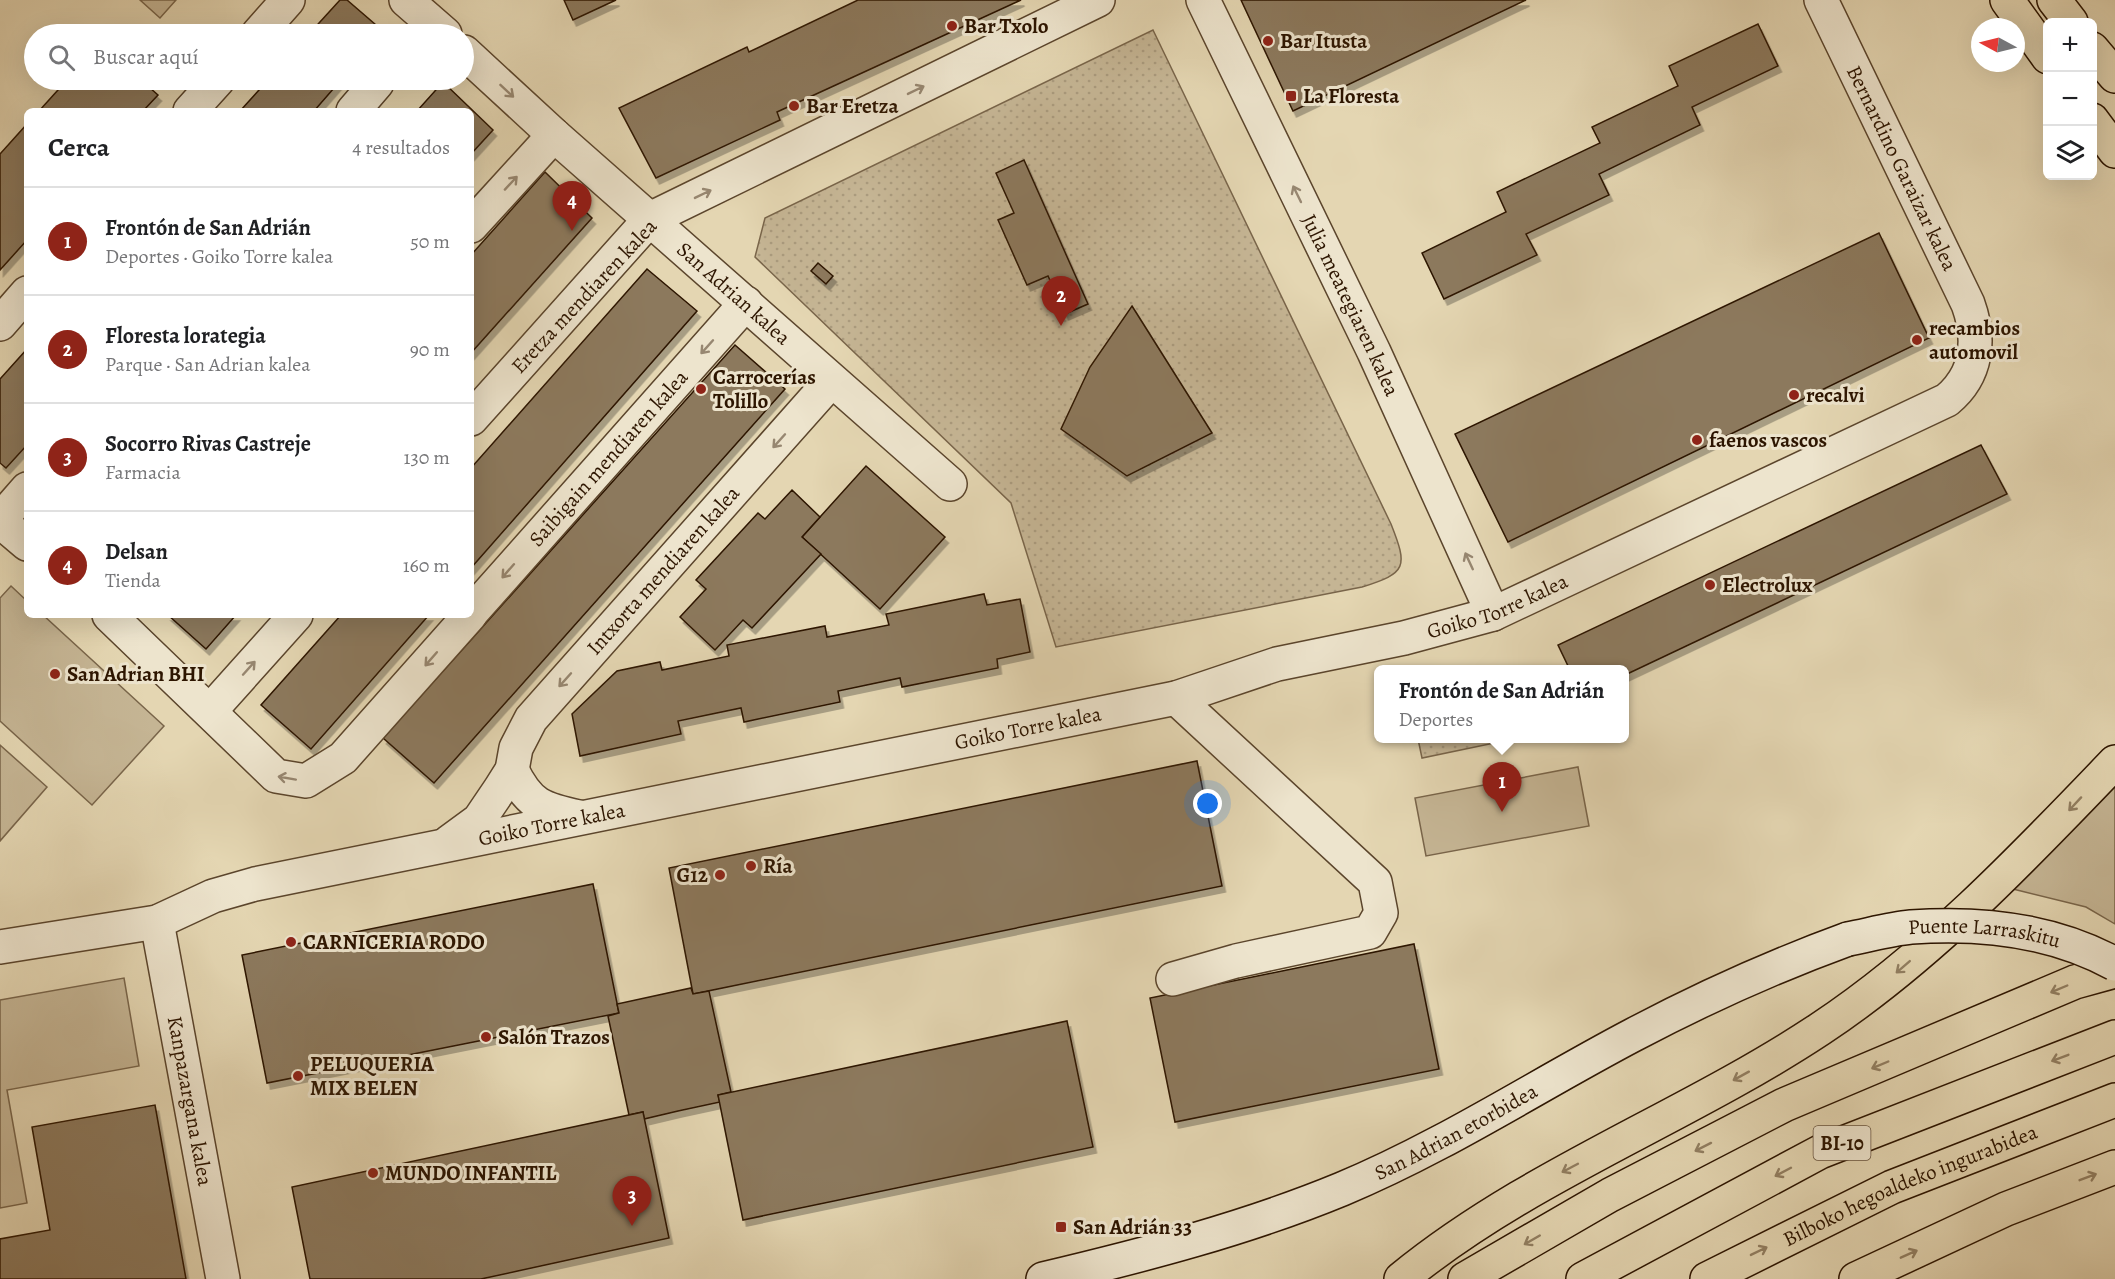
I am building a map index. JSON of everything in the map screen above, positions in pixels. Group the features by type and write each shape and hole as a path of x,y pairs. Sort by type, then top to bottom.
{"highway":[{"path":"2007,0 2043,50"},
{"path":"2054,0 2068,18"},
{"path":"2097,55 2115,76"},
{"path":"2096,126 2115,151"},
{"path":"1401,1279 1443,1245 1536,1186 1744,1074 1819,1029 1879,988 1953,922 2065,815 2115,762"},
{"path":"1465,1279 1610,1195 1784,1105 2075,982 2115,971"},
{"name":"BI-10","path":"1583,1279 1820,1152 2115,1037"},
{"name":"Bilboko hegoaldeko ingurabidea","path":"1707,1279 1892,1187 2115,1100"},
{"path":"1856,1279 2007,1209 2115,1167"}],"street":[{"path":"267,24 288,0"},
{"path":"406,0 434,24"},
{"name":"Eretza mendiaren kalea","path":"474,416 650,219 1098,0"},
{"name":"Julia meategiaren kalea","path":"1203,0 1368,342 1493,614"},
{"name":"Bernardino Garaizar kalea","path":"1821,0 1968,304 1976,339"},
{"name":"San Adrian kalea","path":"474,61 554,135 950,484"},
{"path":"192,108 209,90"},
{"path":"356,108 372,90"},
{"path":"474,223 554,135"},
{"path":"0,324 24,296"},
{"name":"Saibigain mendiaren kalea","path":"474,609 746,303"},
{"name":"Goiko Torre kalea","path":"0,947 157,922 213,896 255,884 1176,698 1277,664 1404,638 1493,614 1947,400 1958,390 1973,364 1976,339"},
{"name":"Intxorta mendiaren kalea","path":"445,845 479,820 512,770 516,748 531,719 831,381"},
{"path":"24,492 0,520 24,541"},
{"name":"Saibigain mendiaren kalea","path":"113,618 276,776 306,781 343,758 466,618"},
{"path":"210,711 293,618"},
{"path":"1173,979 1236,961 1370,932 1381,913 1375,882 1176,698"},
{"path":"512,770 523,791 533,802 550,811 586,818"},
{"name":"Kanpazargana kalea","path":"157,922 223,1279"},
{"name":"Puente Larraskitu","path":"1848,939 1909,927 1976,926 2035,933 2093,952 2115,964"},
{"name":"San Adrian etorbidea","path":"1043,1279 1204,1239 1342,1189 1431,1147 1683,1009 1766,969 1848,939"}],"shaded area":[{"path":"140,0 176,0 160,18"},
{"path":"1153,30 1391,524 1400,550 1400,566 1388,577 1362,587 1056,647 1011,503 755,257 765,218"},
{"name":"San Adrian BHI","path":"11,586 24,598 24,618 46,618 164,726 92,805 0,721 0,598"},
{"path":"1419,743 1494,743 1422,758"},
{"path":"0,745 47,787 0,841"},
{"path":"1578,767 1589,826 1426,856 1415,798"},
{"path":"2115,775 2115,924 2086,907 2009,888"},
{"path":"124,978 139,1066 7,1090 27,1203 0,1208 0,1000"}],"building":[{"path":"340,0 347,0 375,24 318,24"},
{"path":"564,0 616,0 573,20"},
{"path":"858,0 1021,0 777,112 780,120 656,178 619,108 747,47 749,52"},
{"path":"1241,0 1526,0 1293,111"},
{"path":"1758,24 1778,66 1692,107 1700,125 1599,174 1609,195 1526,234 1537,255 1444,299 1422,253 1506,212 1497,192 1600,143 1592,127 1678,86 1669,66"},
{"path":"58,90 152,90 158,95 146,108 42,108"},
{"path":"259,90 332,90 317,108 243,108"},
{"path":"436,90 451,90 470,108 420,108"},
{"path":"474,112 493,130 474,151"},
{"path":"24,127 24,243 0,270 0,154"},
{"path":"1024,160 1088,304 1065,314 1048,276 1027,285 998,220 1014,213 996,173"},
{"path":"545,172 592,218 474,350 474,252"},
{"path":"1879,233 1929,338 1508,542 1455,434"},
{"path":"818,263 833,276 826,284 811,271"},
{"path":"647,269 697,311 474,565 474,465"},
{"path":"1132,306 1212,433 1127,476 1061,429 1090,367"},
{"path":"735,345 785,389 434,783 383,738"},
{"path":"24,352 24,448 6,468 0,463 0,379"},
{"path":"1981,445 2007,494 1629,673 1629,665 1568,665 1558,645"},
{"path":"866,466 945,537 880,609 802,537"},
{"path":"792,490 820,517 802,537 821,554 752,628 743,620 715,650 680,617 706,589 696,580 758,513 765,519"},
{"path":"984,594 987,605 1020,599 1030,652 997,659 998,668 902,687 900,678 838,691 840,702 744,722 741,708 678,721 681,734 580,756 572,714 617,671 660,662 662,670 729,656 727,645 825,626 827,637 889,625 886,614"},
{"path":"171,618 233,618 206,649"},
{"path":"338,618 426,618 311,749 261,705"},
{"path":"1197,761 1222,886 693,994 669,868"},
{"path":"593,884 619,1013 267,1083 242,955"},
{"path":"1414,944 1439,1069 1175,1122 1150,998"},
{"path":"691,988 693,994 709,991 731,1092 718,1095 720,1102 644,1119 643,1112 629,1115 608,1016 619,1013 617,1004"},
{"path":"1067,1021 1093,1147 743,1220 718,1095"},
{"path":"155,1105 186,1279 0,1279 0,1239 50,1230 32,1127"},
{"path":"643,1112 669,1238 481,1279 310,1279 292,1187"}],"place":[{"name":"Bar Txolo","path":"952,26"},
{"name":"Bar Itusta","path":"1268,41"},
{"name":"La Floresta","path":"1291,96"},
{"name":"Bar Eretza","path":"794,106"},
{"name":"Delsan","path":"572,231"},
{"name":"Floresta lorategia","path":"1061,326"},
{"name":"recambios automovil","path":"1917,340"},
{"name":"Carrocerías Tolillo","path":"701,389"},
{"name":"recalvi","path":"1794,395"},
{"name":"faenos vascos","path":"1697,440"},
{"name":"Electrolux","path":"1710,585"},
{"name":"San Adrian BHI","path":"55,674"},
{"name":"Frontón de San Adrián","path":"1502,812"},
{"name":"Ría","path":"751,866"},
{"name":"G12","path":"720,875"},
{"name":"CARNICERIA RODO","path":"291,942"},
{"name":"Salón Trazos","path":"486,1037"},
{"name":"PELUQUERIA MIX BELEN","path":"298,1076"},
{"name":"MUNDO INFANTIL","path":"373,1173"},
{"name":"Socorro Rivas Castreje","path":"632,1226"},
{"name":"San Adrián 33","path":"1061,1227"}]}
